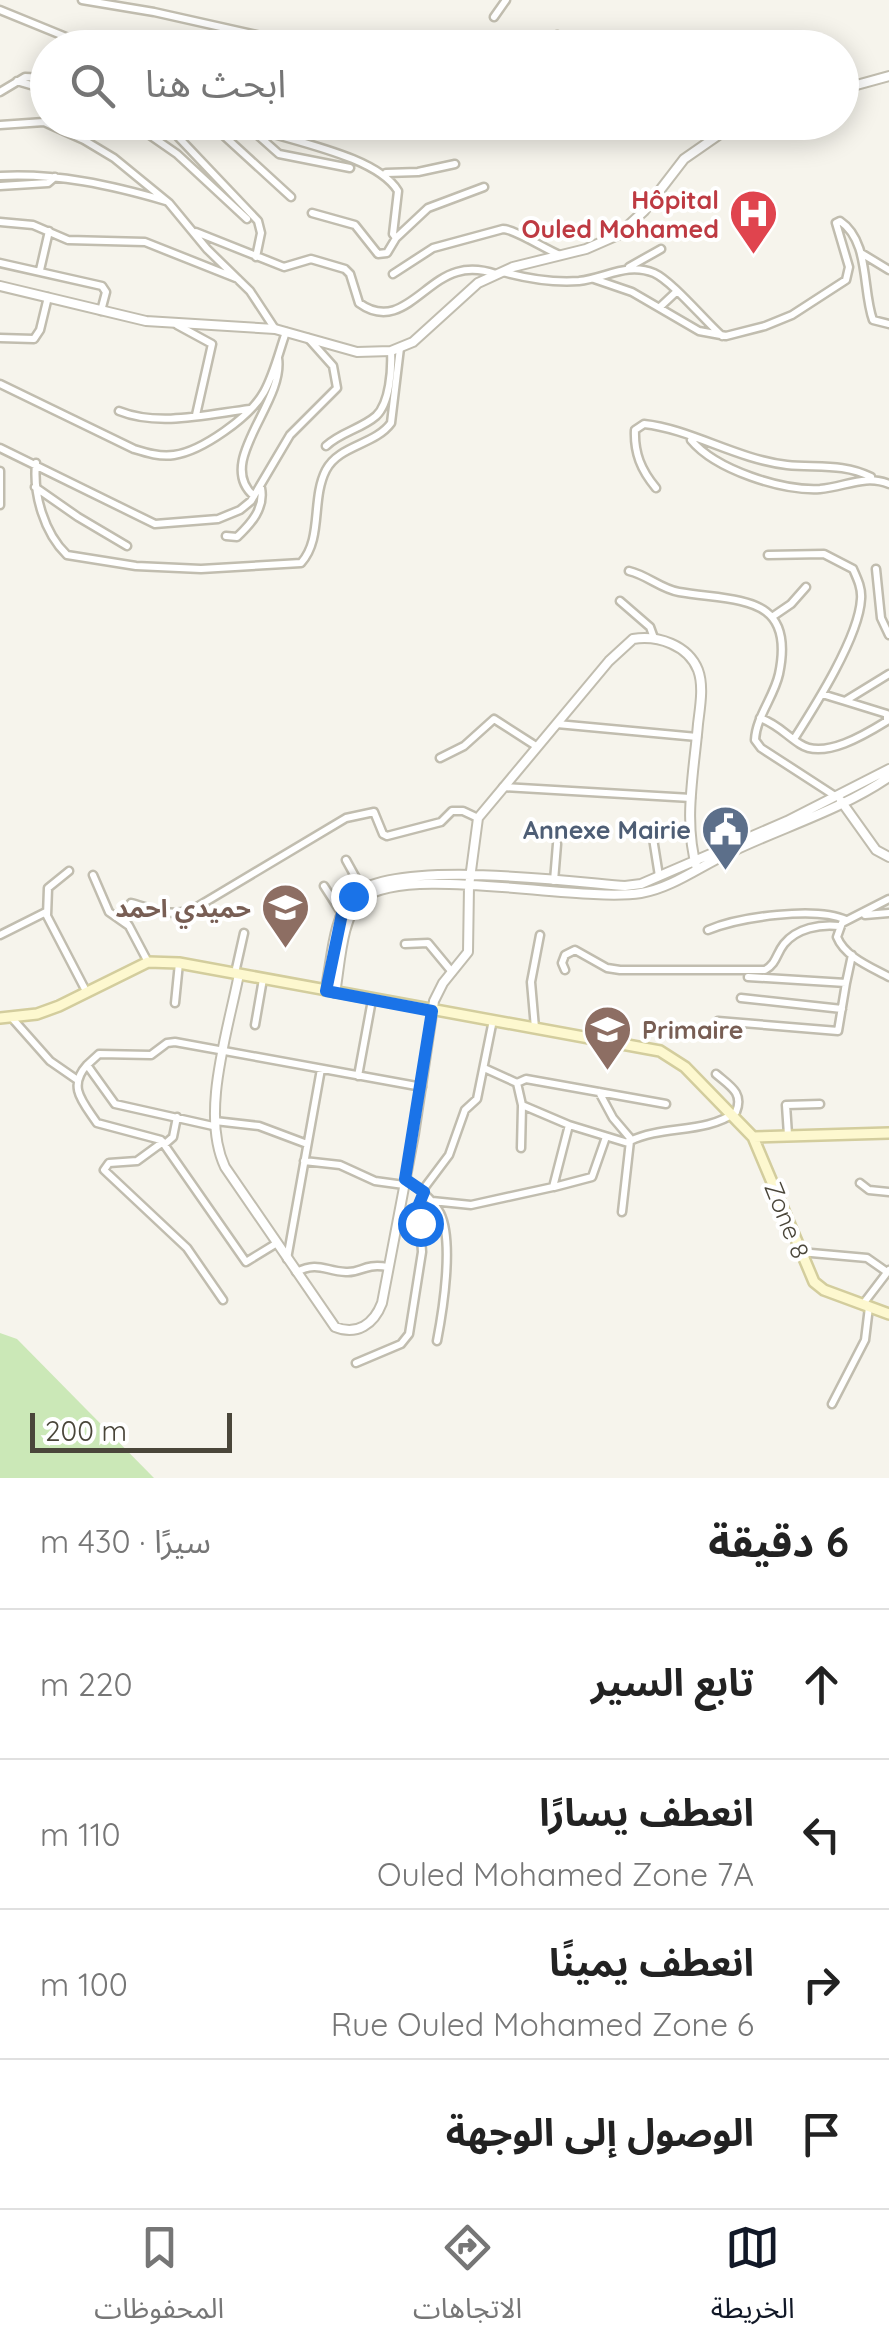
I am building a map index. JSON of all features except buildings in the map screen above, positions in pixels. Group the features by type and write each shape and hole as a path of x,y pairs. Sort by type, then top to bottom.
{"main road":[{"path":"6,1018 36,1014 148,962 179,964 667,1054 685,1067 753,1137 889,1133"},
{"name":"Zone 8","path":"753,1137 811,1278 819,1287 889,1314"}],"street":[{"path":"82,0 234,30"},
{"path":"494,16 506,0"},
{"path":"0,10 49,30"},
{"path":"0,92 30,76"},
{"path":"859,84 889,76"},
{"path":"16,81 30,85"},
{"path":"0,125 30,123"},
{"path":"84,140 114,158 169,202 242,281 275,329"},
{"path":"157,140 248,219"},
{"path":"181,140 258,221 261,233 256,257"},
{"path":"229,140 291,197"},
{"path":"263,140 278,154 350,168"},
{"path":"289,140 384,173 418,172 455,164"},
{"path":"0,286 177,325 275,329 358,352 396,350 423,334 467,290 499,272 596,246 626,229 684,159 711,140"},
{"path":"384,173 398,191 393,234 396,238"},
{"path":"0,176 55,176 169,202"},
{"path":"0,186 48,183 55,176"},
{"path":"312,213 354,225 378,254 387,253 396,238 428,208 484,187"},
{"path":"594,279 628,290 704,333 722,336 766,326 846,280 849,267 838,221 850,230 860,252 873,320 889,324"},
{"path":"0,222 34,225 68,240 145,242 242,281"},
{"path":"394,274 433,248 503,229 513,229 530,242 561,255"},
{"path":"40,270 49,231"},
{"path":"193,231 284,268 311,259 345,270 360,303 378,312 401,308 457,272 484,270 549,281 594,279 628,268 661,249"},
{"path":"860,252 889,270"},
{"path":"0,263 102,286 106,292 101,311"},
{"path":"628,268 658,275 722,336"},
{"path":"660,308 676,292"},
{"path":"0,338 34,338 40,330 48,297"},
{"path":"691,326 700,317"},
{"path":"177,325 212,344 196,415"},
{"path":"0,384 134,449 157,455 190,450 209,441 251,409 265,390 287,331"},
{"path":"0,448 125,511 164,525 218,519 240,510 254,496 290,436 337,388 333,366 306,336"},
{"path":"326,446 340,433 372,419 380,411 396,350"},
{"path":"36,463 34,486 55,539 68,555 136,566 202,570 301,563 312,546 318,490 330,464 384,432 392,419 396,350"},
{"path":"254,496 242,482 241,468 246,448 278,382 278,356"},
{"path":"120,411 151,418 251,409"},
{"path":"656,488 640,464 635,430 644,424 741,456 787,465 848,468 889,484"},
{"path":"689,437 702,452 772,486 824,488 871,477"},
{"path":"0,471 0,505"},
{"path":"34,486 78,518 128,546"},
{"path":"226,536 240,534 258,511 263,499 261,486"},
{"path":"768,554 824,554 846,563 861,592 858,616 822,694 794,740"},
{"path":"876,569 881,618 889,635"},
{"path":"629,571 674,591 750,602 772,618 782,634 784,648 775,688 754,737 761,748 840,800 876,850 889,857"},
{"path":"772,618 806,586"},
{"path":"620,601 650,627 654,638"},
{"path":"244,933 213,1123 216,1148 225,1167 335,1326 350,1330 368,1324 382,1303 432,1011 436,995 468,952 469,881 478,818 628,641 654,638 684,652 698,671 701,688 690,820 696,866"},
{"path":"845,700 889,674"},
{"path":"760,718 812,750 824,750 885,723 888,715 881,709 822,694"},
{"path":"440,758 464,746 494,719 536,746"},
{"path":"556,724 697,737"},
{"path":"330,992 347,926 364,897 414,884 469,881 626,886 696,866 808,810 840,800 889,769"},
{"path":"330,992 342,914 362,889 414,876 588,894 638,893 889,777"},
{"path":"502,787 691,798"},
{"path":"148,962 122,916 130,904 160,912 192,910 346,818 374,812 387,836 441,822 452,811 478,818"},
{"path":"652,832 660,877"},
{"path":"554,881 557,844"},
{"path":"346,860 362,889"},
{"path":"68,871 48,888 46,912 86,991"},
{"path":"93,875 111,916 129,926"},
{"path":"324,886 342,914"},
{"path":"565,970 565,955 575,950 612,969 765,970 773,966 792,937 819,925 842,923 889,899"},
{"path":"0,935 46,912"},
{"path":"858,916 889,913"},
{"path":"708,930 734,920 806,915 832,914 842,923"},
{"path":"842,923 838,942 889,977"},
{"path":"534,1028 531,982 540,935"},
{"path":"405,944 428,943 452,972"},
{"path":"718,1020 838,1031 852,955"},
{"path":"175,1003 179,964"},
{"path":"748,977 846,982"},
{"path":"255,1025 263,979"},
{"path":"741,998 842,1009"},
{"path":"358,1076 372,1000"},
{"path":"6,1018 50,1062 76,1080 81,1097 100,1125 154,1136 164,1143 246,1262 276,1243"},
{"path":"356,1364 401,1344 409,1334 422,1252 419,1209 423,1192 448,1156 465,1110 478,1096 493,1020"},
{"path":"76,1080 86,1064 99,1054 151,1054 170,1042 422,1087"},
{"path":"86,1064 112,1102 213,1123 259,1126 307,1144"},
{"path":"484,1068 517,1082 526,1080 666,1104"},
{"path":"287,1259 320,1069"},
{"path":"522,1105 624,1144 647,1133 691,1129 730,1117 738,1107 739,1096 716,1074"},
{"path":"517,1082 522,1105 520,1148"},
{"path":"599,1092 630,1141 622,1212"},
{"path":"788,1135 788,1104 820,1104"},
{"path":"177,1117 172,1138 137,1161 110,1163 104,1170 188,1249 223,1300"},
{"path":"553,1187 569,1125"},
{"path":"432,1201 476,1205 592,1177 606,1138"},
{"path":"304,1161 340,1165 374,1181 404,1182 432,1201 442,1218 446,1241 438,1342"},
{"path":"860,1183 869,1190 889,1192"},
{"path":"800,1252 867,1258 888,1271 866,1305 865,1340 832,1404"},
{"path":"296,1272 314,1265 348,1272 366,1264 388,1267"}],"green space":[{"path":"0,1333 17,1339 154,1478 0,1478"}],"place":[{"name":"Hôpital Ouled Mohamed","path":"754,256"},
{"name":"Annexe Mairie","path":"726,872"},
{"name":"حميدي احمد","path":"286,950"},
{"name":"Primaire","path":"607,1072"}],"route":[{"path":"353,896 342,914 326,991 432,1011 405,1179 424,1192 419,1204 420,1223"}]}
